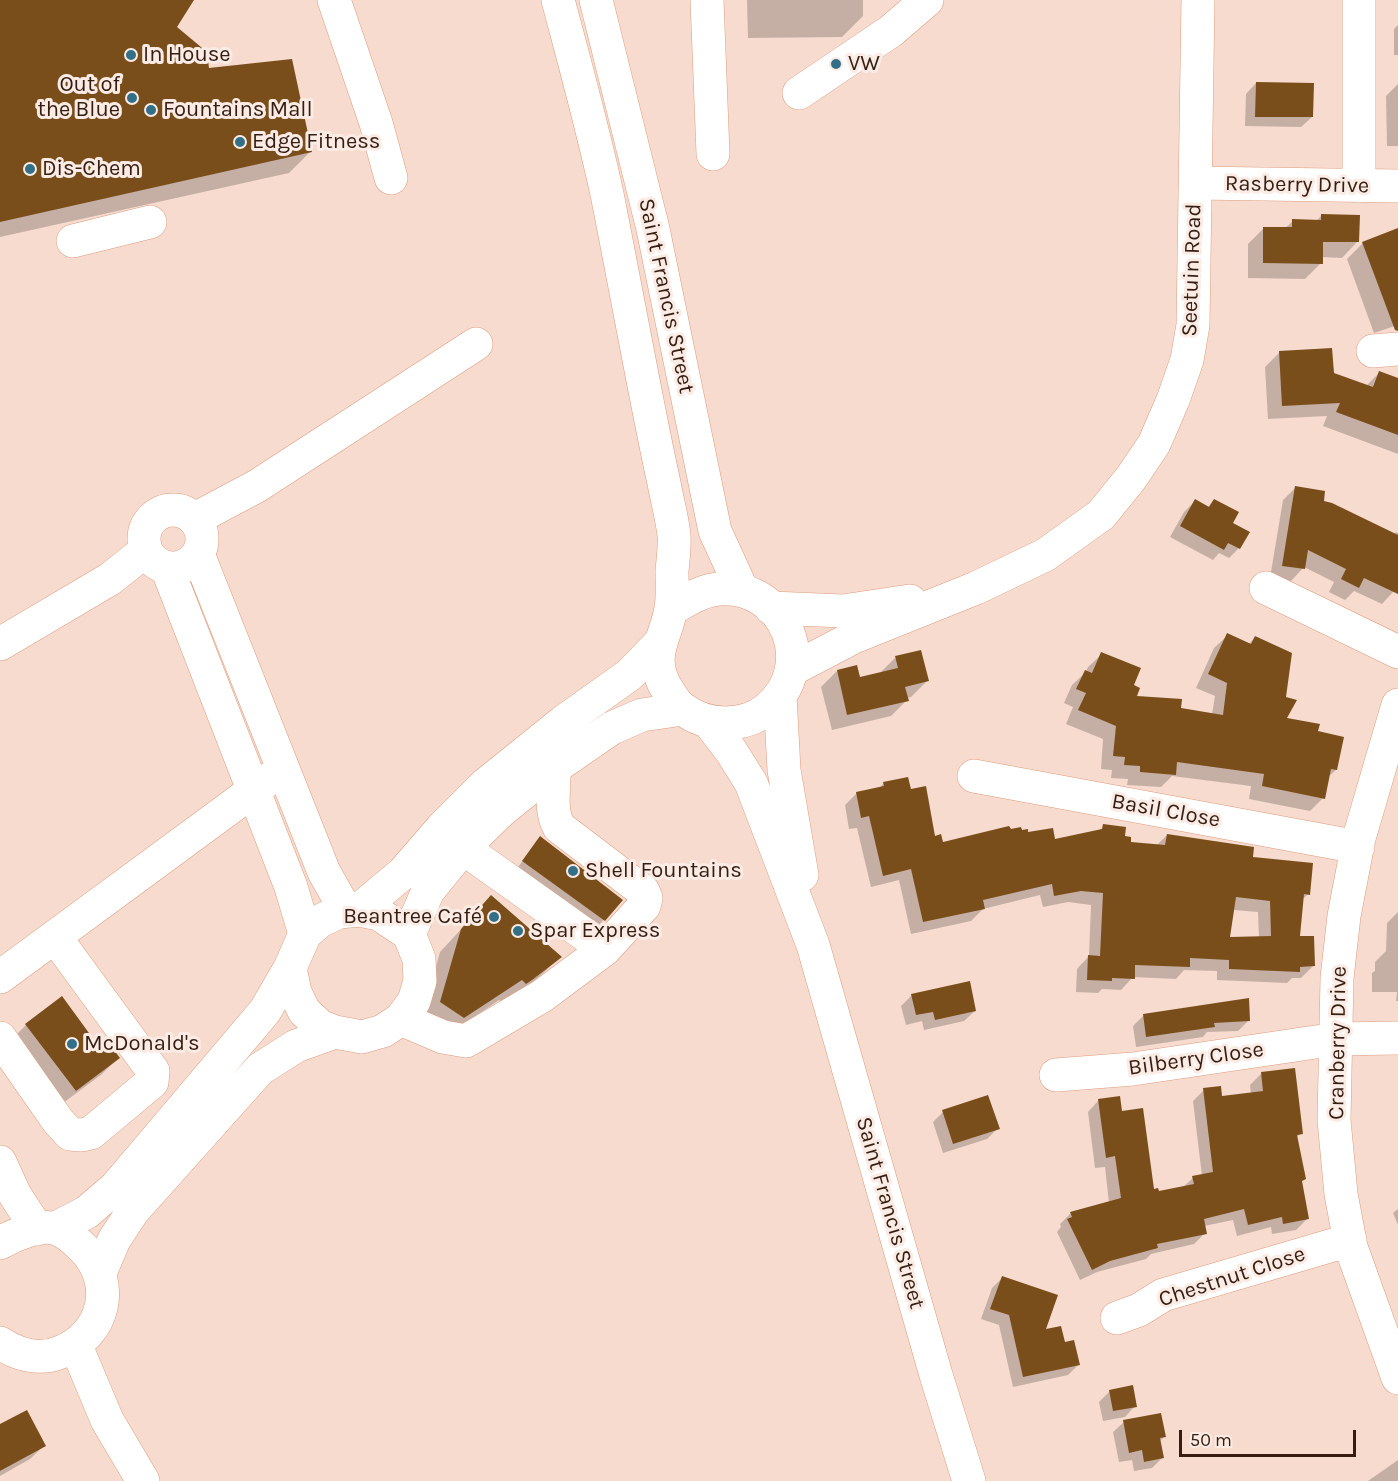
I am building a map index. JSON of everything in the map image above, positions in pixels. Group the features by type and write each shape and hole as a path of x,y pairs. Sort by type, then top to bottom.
{"street":[{"path":"334,0 376,123 391,178"},
{"name":"Saint Francis Street","path":"558,0 606,192 674,535 671,609 659,644 658,663 663,682 731,751 751,783 813,945 936,1376 969,1481"},
{"name":"Saint Francis Street","path":"596,0 653,229 716,531 742,590 763,600 780,616 791,637 793,657 786,683 784,770 813,945"},
{"path":"707,0 713,154"},
{"path":"800,93 891,31 927,0"},
{"name":"Seetuin Road","path":"976,588 1045,555 1101,515 1131,478 1154,444 1173,400 1187,360 1193,325 1198,0"},
{"path":"1359,0 1359,186"},
{"name":"Rasberry Drive","path":"1196,183 1398,186"},
{"path":"73,241 150,222"},
{"path":"195,519 257,486 476,344"},
{"path":"0,644 110,579 156,559 178,568 187,565 198,554 202,542 202,532 195,519 183,511 173,509 155,515 148,522 143,541 156,559 207,671 291,887 305,934"},
{"path":"198,554 324,872 352,910"},
{"path":"771,608 843,611 934,598 976,588"},
{"path":"409,934 428,891 463,848 501,812 554,768 612,728 642,715 695,715 728,723 748,720 766,710 786,683 854,637 976,588"},
{"path":"1266,588 1398,652"},
{"path":"671,609 696,596 718,589 742,590"},
{"path":"352,910 403,873 442,828 486,784 563,722 629,675 659,644"},
{"path":"207,671 237,653"},
{"name":"Cranberry Drive","path":"1398,705 1358,847 1344,916 1337,978 1334,1120 1341,1194 1350,1239 1398,1378"},
{"path":"0,977 283,768"},
{"path":"401,1019 443,1037 466,1041 542,996 605,949 644,906 646,898 643,891 559,827 555,820 553,802 554,768"},
{"name":"Basil Close","path":"974,776 1358,847"},
{"path":"463,848 605,949"},
{"path":"0,1243 17,1233 47,1229 87,1212 116,1187 265,1011 290,968 305,934 320,921 339,912 352,910 379,914 409,934 419,959 420,981 414,1001 401,1019 383,1031 362,1037 335,1032 320,1026 304,1011 295,992 290,968"},
{"path":"0,1038 57,1121 70,1134 82,1136 91,1134 152,1082 153,1071 55,937"},
{"path":"100,1273 114,1240 133,1211 260,1069 296,1046 335,1032"},
{"name":"Bilberry Close","path":"1056,1075 1133,1069 1336,1039 1398,1038"},
{"path":"0,1162 15,1195 47,1229 77,1242 91,1256 100,1273 103,1296 99,1316 88,1334 76,1346 53,1355 31,1356 11,1350 0,1343"},
{"name":"Chestnut Close","path":"1117,1318 1139,1310 1163,1296 1350,1239"},
{"path":"76,1346 107,1420 143,1481"}],"building":[{"name":"Fountains Mall","path":"0,0 194,0 177,27 207,52 209,68 292,59 312,152 0,222"},
{"path":"1256,82 1314,83 1313,117 1255,117"},
{"path":"1321,214 1360,215 1359,242 1323,242 1323,264 1263,263 1263,227 1292,227 1292,219 1321,220"},
{"path":"1398,228 1398,331 1395,330 1362,242"},
{"path":"1332,348 1334,373 1373,387 1379,371 1398,378 1398,435 1336,412 1340,403 1282,406 1279,351"},
{"path":"1295,486 1325,491 1324,501 1398,535 1398,594 1364,578 1359,588 1341,579 1346,569 1308,550 1305,569 1282,566"},
{"path":"1195,499 1209,507 1214,499 1239,512 1233,523 1250,532 1240,549 1228,543 1224,550 1180,526"},
{"path":"1227,633 1251,644 1255,636 1292,653 1286,697 1297,700 1287,718 1320,724 1318,731 1344,737 1337,770 1331,769 1325,799 1262,786 1264,774 1177,762 1176,775 1140,772 1140,766 1124,765 1125,757 1113,756 1116,726 1078,710 1086,693 1076,689 1085,670 1092,673 1101,652 1141,668 1134,685 1140,688 1137,696 1182,699 1181,708 1223,715 1227,683 1208,674"},
{"path":"921,650 929,681 905,687 909,701 847,715 837,670 857,665 860,677 898,668 895,656"},
{"path":"908,777 911,789 926,786 935,836 941,834 943,842 1009,826 1011,829 1021,827 1022,830 1028,829 1028,832 1053,828 1055,839 1102,829 1103,824 1126,827 1125,836 1131,837 1131,842 1165,845 1167,834 1254,847 1253,857 1313,863 1310,895 1304,894 1300,936 1314,936 1315,966 1300,967 1300,972 1229,969 1229,960 1190,958 1190,967 1135,965 1135,979 1087,980 1088,955 1100,956 1103,893 1081,891 1054,896 1052,884 983,900 985,909 923,922 911,869 883,876 869,816 861,818 856,792 884,786 883,782","holes":["1236,897 1270,901 1271,936 1230,937"]},
{"path":"540,836 623,900 605,921 522,861"},
{"path":"491,895 562,957 526,984 522,980 464,1018 440,1002 461,929"},
{"path":"970,981 976,1011 935,1020 933,1012 916,1015 911,994"},
{"path":"62,996 97,1044 105,1038 120,1058 76,1091 25,1024"},
{"path":"1249,998 1250,1021 1214,1023 1215,1027 1146,1037 1143,1014"},
{"path":"1295,1068 1303,1134 1297,1135 1306,1179 1302,1181 1309,1219 1283,1224 1282,1217 1248,1225 1244,1209 1204,1219 1207,1234 1157,1244 1158,1248 1110,1261 1092,1270 1067,1219 1072,1217 1070,1212 1121,1198 1115,1156 1106,1158 1098,1099 1120,1096 1122,1111 1143,1108 1154,1189 1158,1188 1159,1191 1194,1184 1192,1176 1213,1172 1203,1088 1221,1086 1222,1096 1263,1091 1261,1072"},
{"path":"988,1095 1000,1129 953,1144 942,1110"},
{"path":"1002,1276 1058,1295 1046,1329 1061,1326 1065,1342 1074,1340 1080,1365 1023,1377 1009,1315 990,1309"},
{"path":"1133,1385 1137,1407 1113,1411 1109,1390"},
{"path":"27,1410 46,1446 0,1471 0,1424"},
{"path":"1161,1413 1166,1437 1160,1438 1164,1458 1144,1462 1142,1450 1129,1453 1123,1420"}],"place":[{"name":"In House","path":"131,55"},
{"name":"VW","path":"836,64"},
{"name":"Out of the Blue","path":"132,98"},
{"name":"Fountains Mall","path":"151,110"},
{"name":"Edge Fitness","path":"240,142"},
{"name":"Dis-Chem","path":"30,169"},
{"name":"Shell Fountains","path":"573,871"},
{"name":"Beantree Café","path":"494,917"},
{"name":"Spar Express","path":"518,931"},
{"name":"McDonald's","path":"72,1044"}]}
